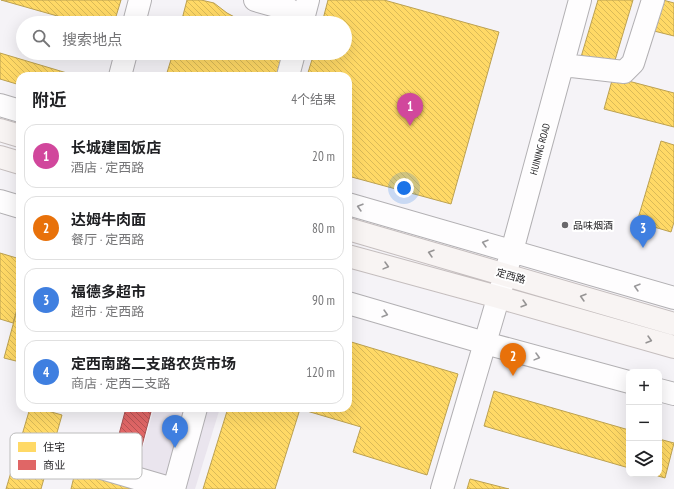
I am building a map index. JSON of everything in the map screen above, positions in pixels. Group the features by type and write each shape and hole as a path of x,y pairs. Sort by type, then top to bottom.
{"main road":[{"path":"0,130 16,135"},
{"path":"0,157 16,162"},
{"name":"定西路","path":"352,230 674,324"},
{"path":"352,257 674,347"}],"street":[{"path":"136,16 140,0"},
{"path":"255,0 300,11"},
{"name":"HUINING ROAD","path":"442,489 512,251 580,0"},
{"path":"563,65 624,72 633,63 654,0"},
{"path":"121,72 124,60"},
{"path":"289,72 292,60"},
{"path":"0,105 16,109"},
{"path":"0,201 16,206"},
{"path":"352,205 674,298"},
{"path":"352,304 485,343 626,381"},
{"path":"662,391 674,394"},
{"path":"140,479 174,489 195,412"}],"shaded area":[{"path":"153,412 219,412 195,489 131,489 134,479 142,479 142,450"}],"building: 住宅":[{"path":"1,0 121,0 116,16 57,16"},
{"path":"187,0 201,0 214,3 233,16 183,16"},
{"path":"328,0 384,0 499,32 451,204 352,177 352,72 308,72 312,60 352,60 352,16 324,16"},
{"path":"598,0 633,0 613,67 581,57"},
{"path":"663,0 674,3 674,36 654,31"},
{"path":"0,53 16,58 16,60 23,60 64,72 16,72 16,84 0,79"},
{"path":"171,60 282,60 279,72 167,72"},
{"path":"613,77 674,93 674,127 604,109"},
{"path":"661,141 674,145 674,222 671,232 637,222"},
{"path":"0,253 16,258 16,313 13,323 0,319"},
{"path":"16,314 16,361 4,358"},
{"path":"352,342 458,374 427,475 353,452 361,427 310,412 352,412"},
{"path":"494,391 626,429 626,467 484,426"},
{"path":"29,412 51,412 62,415 57,433 23,433"},
{"path":"227,412 299,412 275,489 203,489"},
{"path":"662,440 674,443 665,478 662,477"},
{"path":"10,476 10,479 44,479 41,489 6,489"},
{"path":"73,479 120,479 132,482 130,489 71,489"},
{"path":"470,479 509,489 467,489"}],"building: 商业":[{"path":"125,412 151,412 142,445 142,433 119,433"}],"place":[{"name":"长城建国饭店","path":"410,126"},
{"name":"品味烟酒","path":"565,225"},
{"name":"福德多超市","path":"643,248"},
{"name":"达姆牛肉面","path":"513,376"},
{"name":"定西南路二支路农货市场","path":"175,448"}]}
